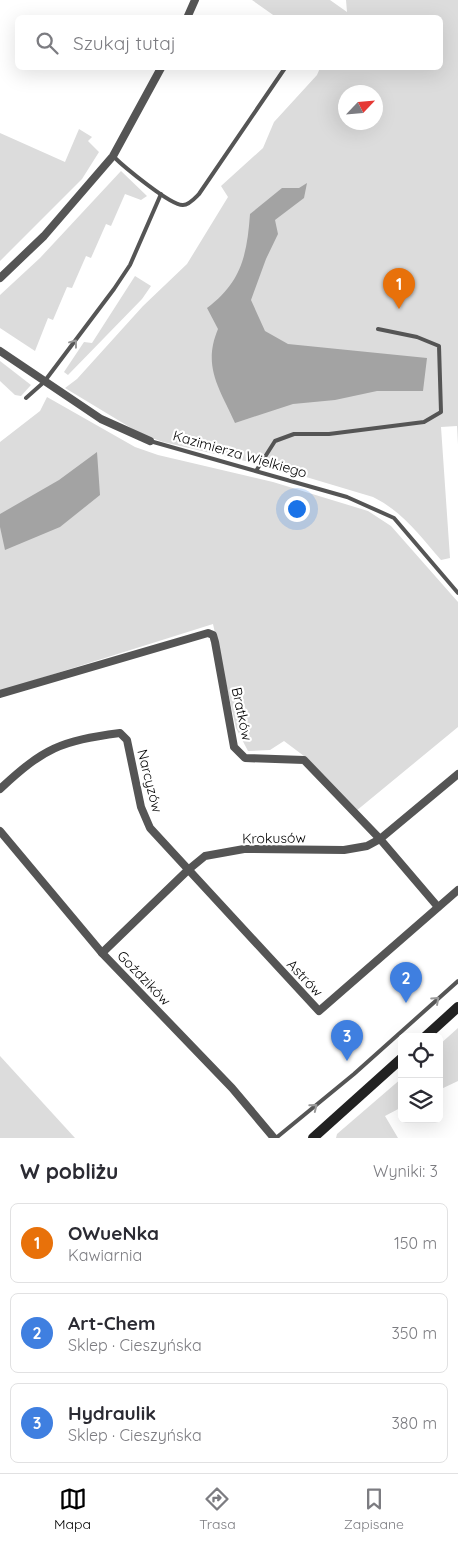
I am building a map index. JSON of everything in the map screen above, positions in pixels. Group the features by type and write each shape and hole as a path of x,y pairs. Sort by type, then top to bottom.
{"main road":[{"path":"429,1033 458,1007"},
{"path":"313,1138 398,1062"}],"street":[{"path":"188,15 195,0"},
{"path":"0,278 44,236 113,156 160,70"},
{"name":"Kazimierza Wielkiego","path":"0,351 102,419 150,441"},
{"name":"Bratków","path":"0,694 208,633 213,635 234,747 245,758 304,760 380,839 438,907"},
{"name":"Narcyzów","path":"0,789 27,763 44,752 90,737 120,733 127,740 142,807 150,828 188,870"},
{"name":"Krokusów","path":"102,953 205,856 244,849 344,850 367,846 380,839 458,774"},
{"name":"Goździków","path":"0,832 102,953 232,1088 275,1138"},
{"name":"Astrów","path":"188,870 318,1011 458,890"}],"lane":[{"path":"113,156 161,194 180,205 186,205 199,194 284,70"},
{"path":"26,398 44,382 130,265 161,194"},
{"path":"256,472 275,441 294,434 329,434 424,422 441,412 439,346 417,337 378,329"},
{"name":"Kazimierza Wielkiego","path":"150,441 348,497 394,518 458,593"},
{"path":"275,1138 354,1074 458,980"}],"shaded area":[{"path":"252,0 330,0 347,12 346,0 458,0 458,445 457,426 441,427 450,558 441,560 402,517 373,497 276,468 163,442 141,434 65,388 77,379 143,306 187,264 228,197 221,186 263,148 274,122 317,75 319,70 443,70 443,15 273,15"},
{"path":"79,129 92,137 88,141 99,152 82,179 0,261 0,133 65,162"},
{"path":"121,171 147,196 141,200 125,194 111,226 106,224 91,258 86,256 72,288 67,287 53,320 48,318 35,351 0,328 0,295 40,258"},
{"path":"307,183 304,198 275,220 278,234 266,259 251,300 265,331 288,344 427,358 423,391 377,391 335,400 293,404 235,423 219,388 212,366 212,355 218,329 207,308 219,298 235,277 247,242 250,214 282,188 299,188"},
{"path":"135,276 151,286 142,299 68,375 64,372 84,342 92,343"},
{"path":"0,361 31,385 21,396 15,395 0,381"},
{"path":"47,397 135,447 158,455 273,482 368,511 391,526 458,602 458,727 356,811 308,759 284,741 270,750 248,751 236,728 213,624 0,691 0,442 40,411"},
{"path":"97,452 100,495 60,527 5,550 0,527 0,514 59,480"},
{"path":"458,1028 458,1081 443,1088 443,1078 443,1041"},
{"path":"0,1056 75,1138 0,1138"},
{"path":"398,1081 398,1109 385,1116 398,1138 336,1138 337,1134"}],"place":[{"name":"OWueNka","path":"399,309"},
{"name":"Art-Chem","path":"406,1003"},
{"name":"Hydraulik","path":"347,1061"}]}
